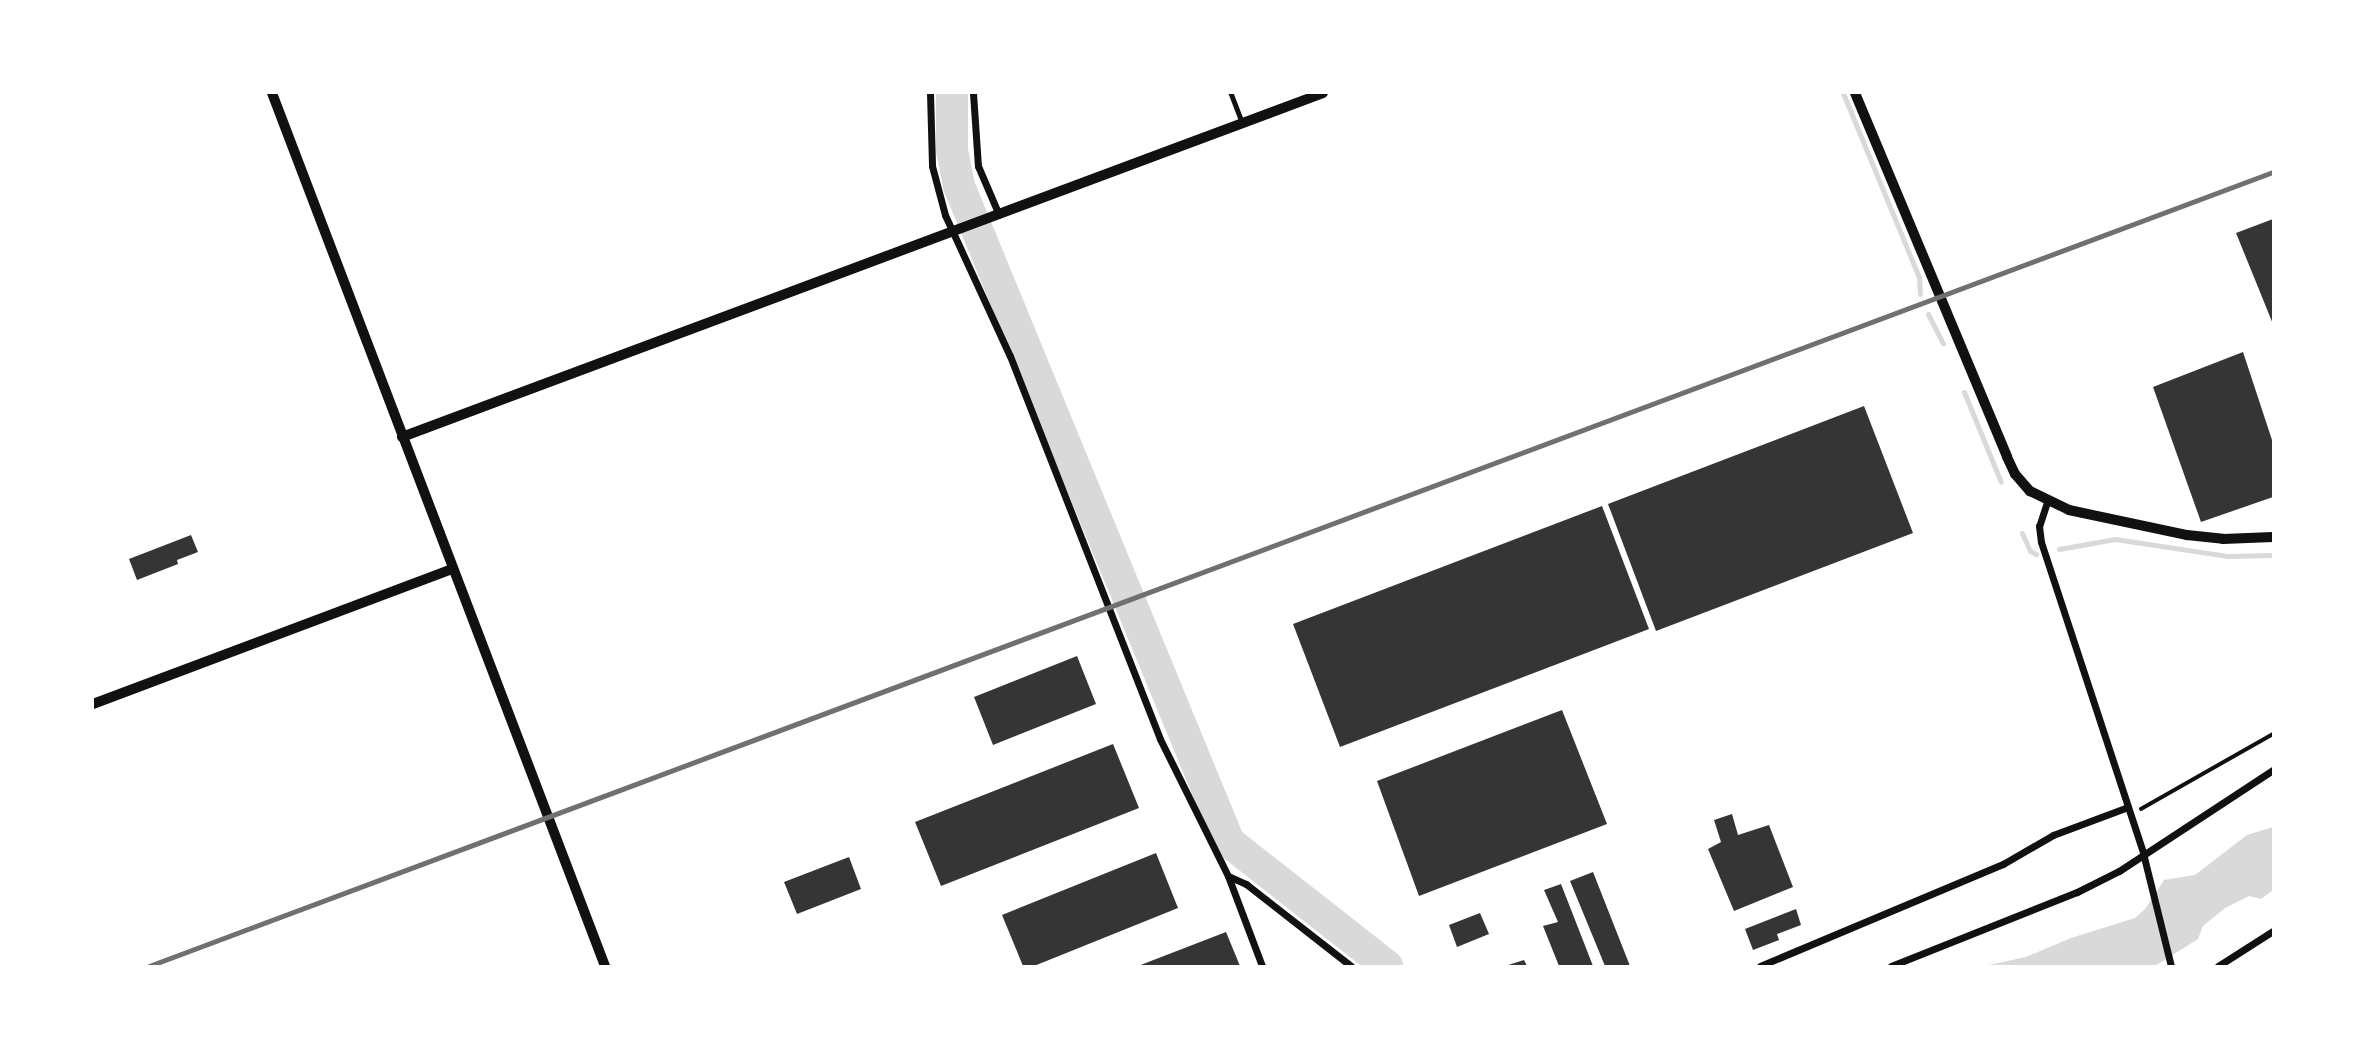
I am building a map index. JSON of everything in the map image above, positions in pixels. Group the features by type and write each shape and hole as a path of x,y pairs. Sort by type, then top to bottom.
{"street":[{"path":"272,93 605,966"},
{"path":"930,93 932,166 936,188 958,231 1010,356 1160,740 1228,876 1262,966"},
{"path":"973,93 978,166 994,217"},
{"path":"402,437 1323,93"},
{"path":"1855,93 2007,457 2015,474 2030,491 2047,502 2099,518 2187,535 2223,539 2273,537"},
{"path":"2047,502 2039,526 2041,542 2144,856 2171,966"},
{"path":"93,704 453,569"},
{"path":"1891,966 2077,892 2119,871 2273,770"},
{"path":"1760,966 2003,864 2053,835 2129,811"},
{"path":"1228,876 1247,884 1351,966"},
{"path":"2218,966 2273,931"}],"lane":[{"path":"1231,93 1243,123"}],"path":[{"path":"2129,811 2273,734"}],"shaded area":[{"path":"2273,827 2273,890 2261,899 2249,896 2225,908 2203,926 2198,939 2155,966 1984,966 2026,957 2071,938 2135,918 2145,909 2164,880 2195,875 2247,835"}],"building":[{"path":"2273,219 2273,324 2236,233"},
{"path":"2243,352 2273,443 2273,497 2201,522 2153,387"},
{"path":"1864,406 1913,533 1656,631 1608,504"},
{"path":"1602,506 1649,629 1340,747 1293,624"},
{"path":"191,535 198,552 177,560 178,564 137,580 129,559"},
{"path":"1077,656 1096,704 993,745 974,697"},
{"path":"1562,710 1607,824 1419,896 1377,781"},
{"path":"1113,744 1139,808 941,886 915,822"},
{"path":"1732,814 1738,835 1769,825 1793,887 1734,911 1708,849 1721,842 1714,820"},
{"path":"1156,853 1178,908 1034,966 1023,966 1002,915"},
{"path":"849,857 861,889 797,914 784,882"},
{"path":"1593,872 1630,966 1605,966 1570,881"},
{"path":"1561,884 1593,966 1559,966 1543,926 1558,922 1544,890"},
{"path":"1796,909 1801,925 1777,934 1779,940 1753,950 1745,929"},
{"path":"1480,913 1489,934 1457,947 1449,925"},
{"path":"1226,932 1240,966 1138,966"},
{"path":"1524,960 1527,966 1505,966"}],"waterway":[{"path":"952,93 952,150 959,186 1229,842 1387,966"},
{"path":"1843,93 1919,277 1920,294"},
{"path":"1928,314 1943,343"},
{"path":"1964,392 2001,482"},
{"path":"2022,533 2030,551 2036,554"},
{"path":"2059,549 2115,539 2227,556 2273,555"}],"railway":[{"path":"149,966 2273,172"}]}
